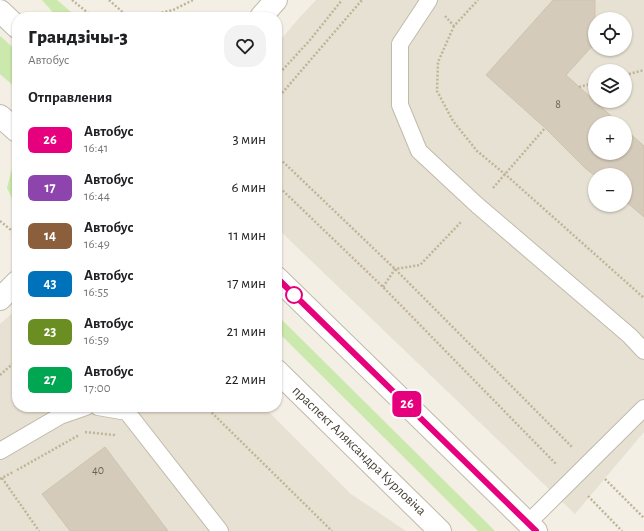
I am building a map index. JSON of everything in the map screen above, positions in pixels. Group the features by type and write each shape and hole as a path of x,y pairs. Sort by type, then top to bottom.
{"street":[{"path":"265,12 276,0"},
{"path":"0,11 12,22"},
{"path":"0,116 12,127"},
{"path":"282,283 532,527"},
{"path":"0,299 12,287"},
{"name":"праспект Аляксандра Курловіча","path":"282,376 440,531"}],"lane":[{"path":"429,0 400,44 400,105 419,151 477,205 630,336 644,351"},
{"path":"532,527 588,463 644,408"},
{"path":"0,451 60,416 72,412"},
{"path":"128,412 220,531"}],"path":[{"path":"72,0 87,12"},
{"path":"109,0 122,12"},
{"path":"164,12 173,10 193,0"},
{"path":"282,71 310,40 342,0"},
{"path":"282,93 362,0"},
{"path":"478,0 454,26 438,62 437,91 453,121 477,151 506,174 644,298"},
{"path":"444,15 454,26"},
{"path":"632,73 644,70"},
{"path":"579,87 588,85"},
{"path":"383,286 395,269 420,265 506,174 545,128"},
{"path":"282,161 395,269 644,518"},
{"path":"282,191 383,286 622,531"},
{"path":"0,222 12,231"},
{"path":"0,375 12,364"},
{"path":"211,412 332,531"},
{"path":"39,531 1,479 84,432 114,435 119,441"}],"shaded area":[{"path":"316,0 644,0 644,432 575,514 282,233 282,38"},
{"path":"12,313 12,412 269,412 351,494 406,531 0,531 0,324"}],"green space":[{"path":"42,0 57,0 71,12 53,12"},
{"path":"0,36 12,47 12,85 0,74"},
{"path":"12,169 12,198 7,188"},
{"path":"282,320 495,531 478,531 282,336"}],"building":[{"path":"553,0 595,0 595,12 588,12 588,51 566,75 588,95 588,108 602,108 611,116 588,116 588,160 632,160 632,135 644,146 644,217 632,207 632,168 588,168 588,170 545,128 486,75"},
{"path":"105,447 168,531 70,531 42,494"}],"bus line":[{"name":"26","path":"282,283 536,531"}]}
